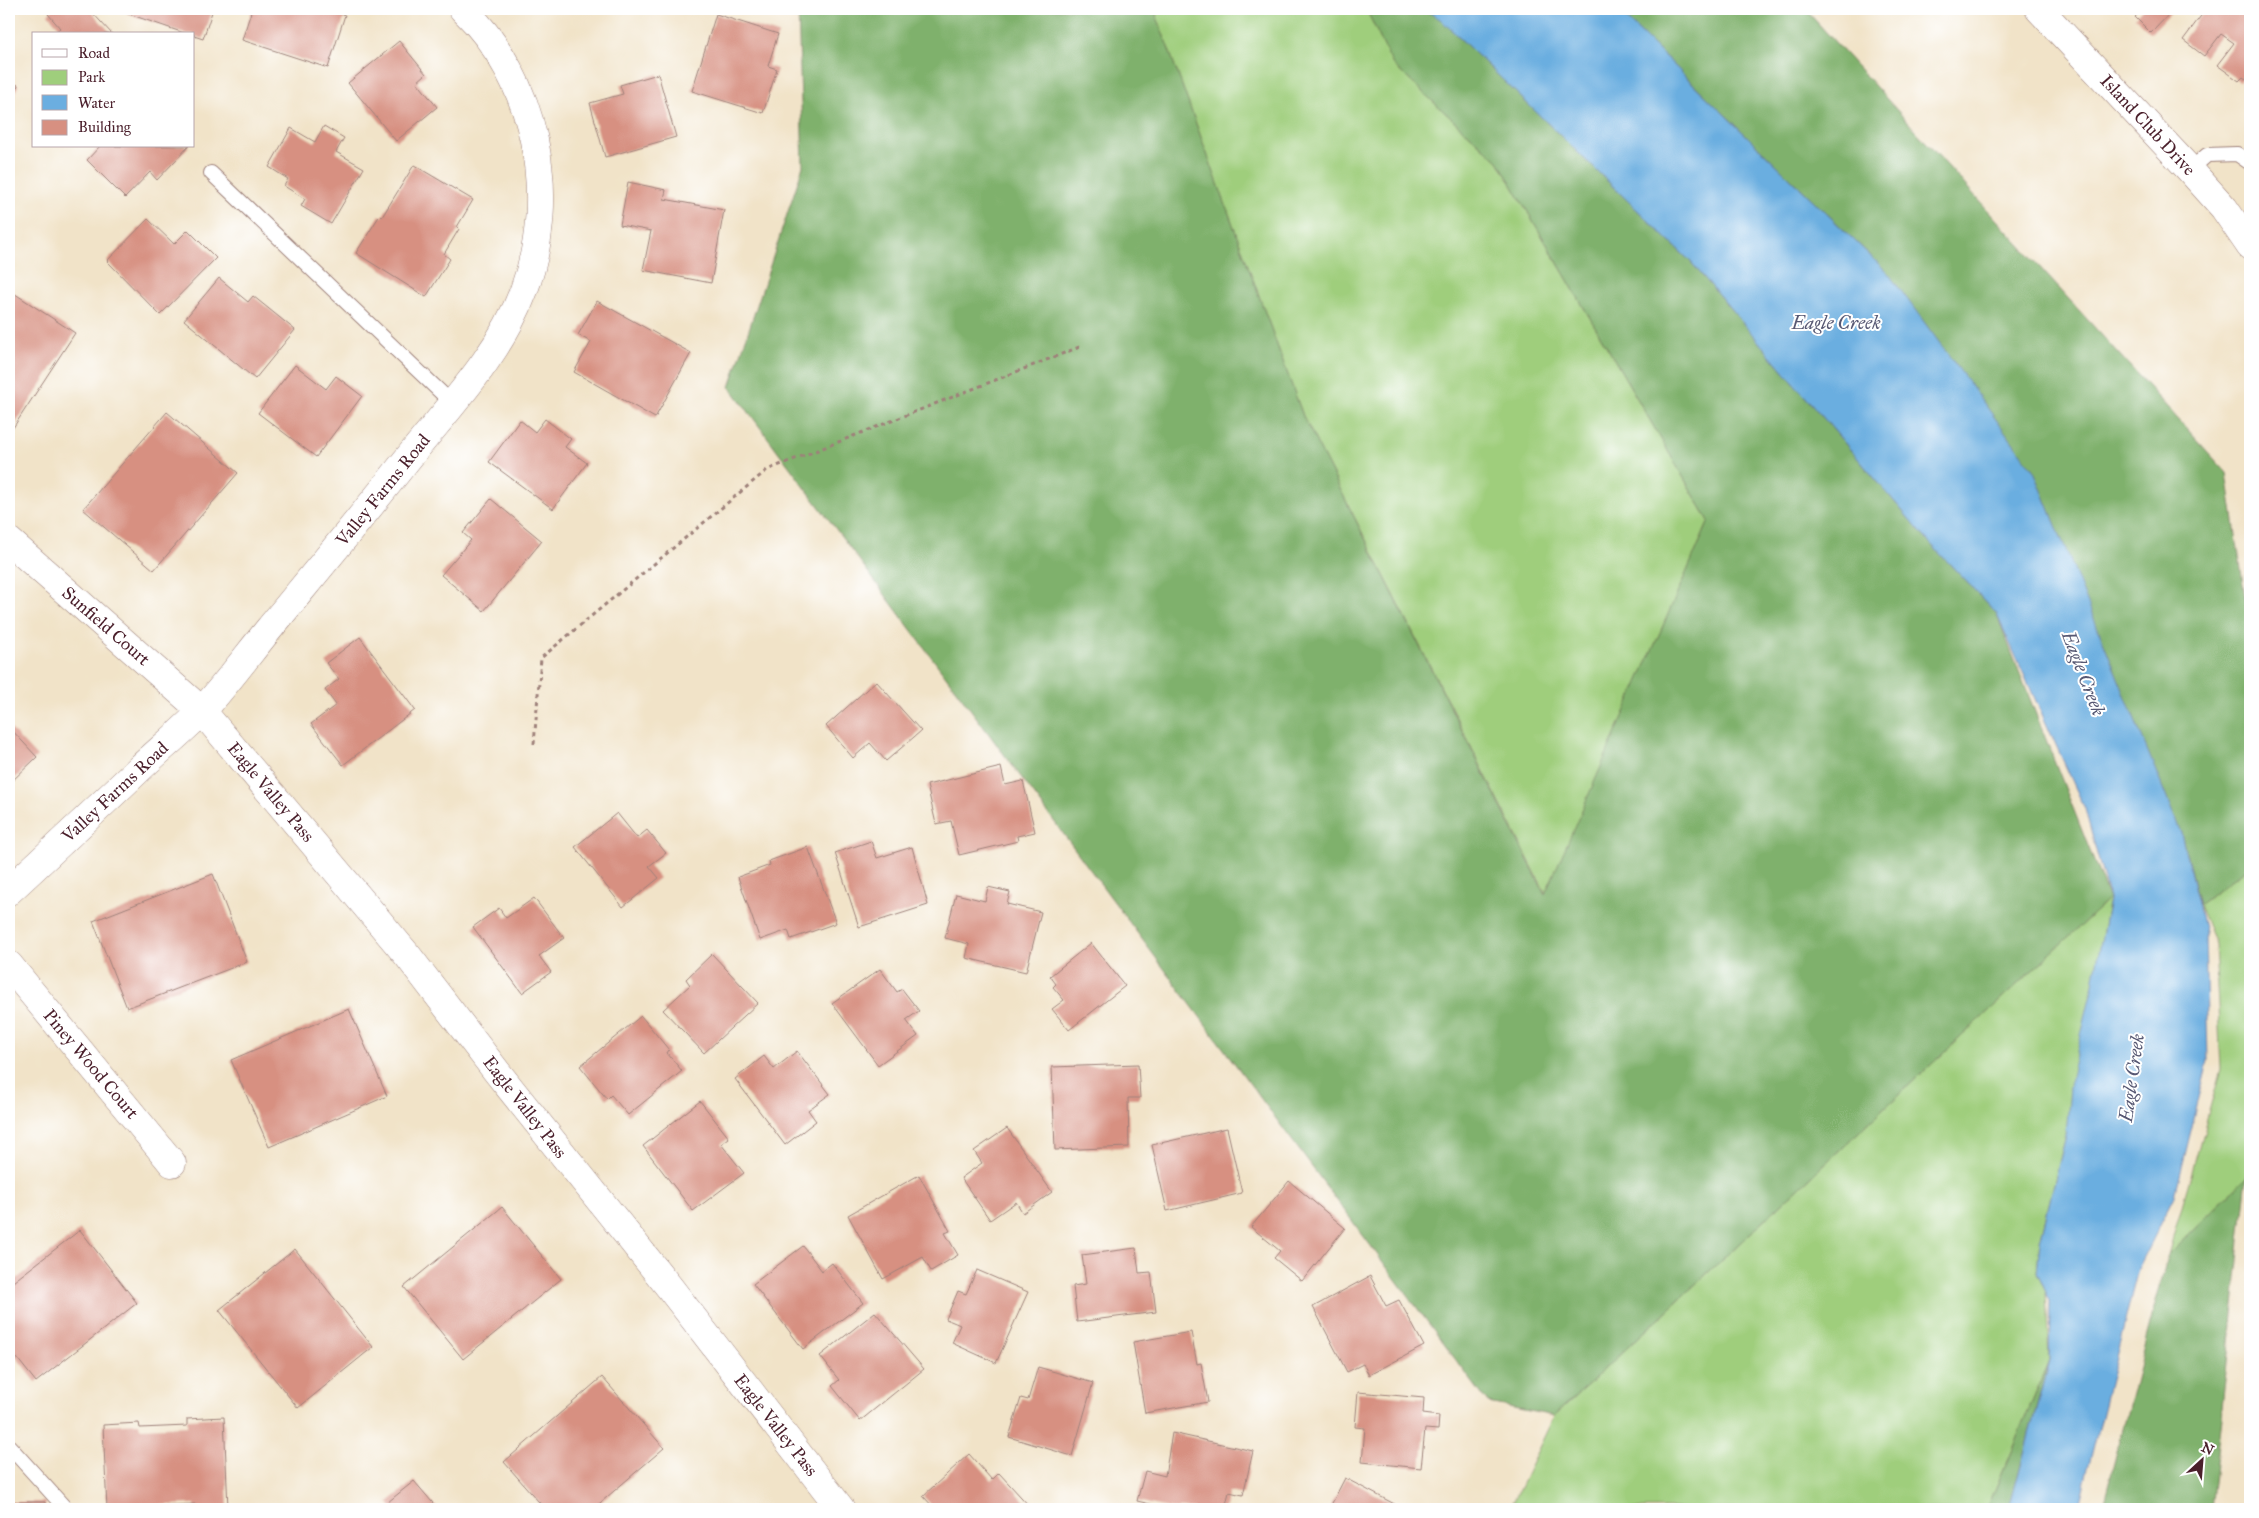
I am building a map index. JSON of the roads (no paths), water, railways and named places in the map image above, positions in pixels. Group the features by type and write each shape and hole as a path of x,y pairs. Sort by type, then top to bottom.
{"street":[{"name":"Valley Farms Road","path":"9,891 202,710 358,522 492,352 518,306 534,256 541,202 533,131 522,97 507,65 476,21 463,9"},
{"name":"Island Club Drive","path":"2039,9 2224,208 2250,246"},
{"name":"Sunfield Court","path":"9,541 202,710"},
{"name":"Eagle Valley Pass","path":"202,710 408,956 670,1288 840,1509"},
{"name":"Piney Wood Court","path":"9,965 172,1163"}],"lane":[{"path":"2190,170 2207,155 2237,154 2250,163"},
{"path":"212,173 452,403"},
{"path":"9,1446 66,1509"}],"water":[{"name":"Eagle Creek","path":"1423,9 1616,9 1888,273 2034,471 2181,833 2205,932 2208,1061 2175,1196 2138,1269 2078,1509 2009,1509 2049,1361 2050,1301 2037,1273 2040,1241 2066,1135 2071,1076 2092,989 2109,899 2085,809 1996,613 1928,541 1690,261 1440,19"}]}
